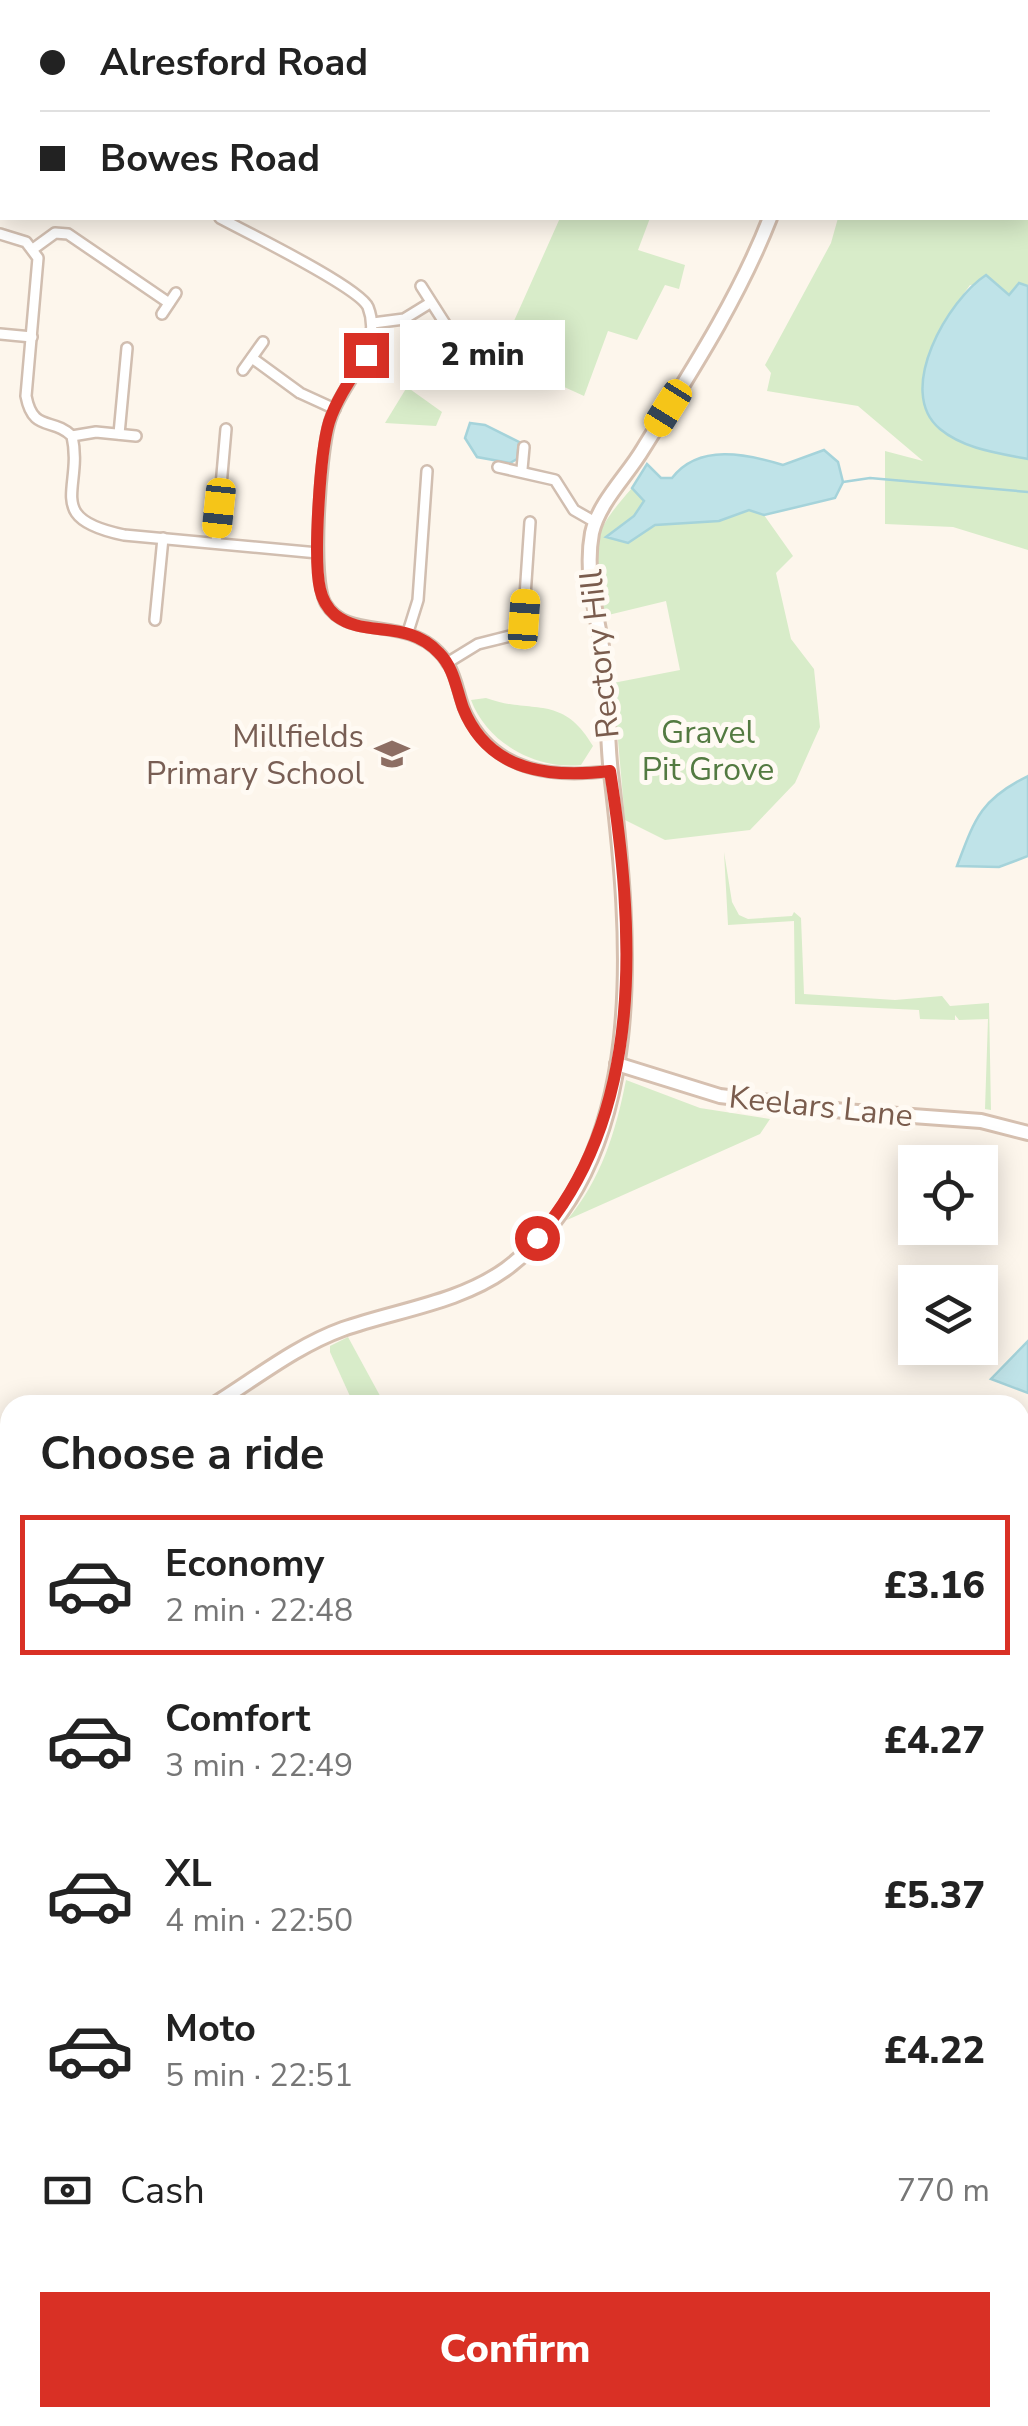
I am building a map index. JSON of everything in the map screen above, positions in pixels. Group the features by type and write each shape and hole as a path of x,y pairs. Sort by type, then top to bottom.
{"street":[{"path":"224,220 360,295 372,323 366,355 335,409 326,442 318,553 320,590 337,617 352,624 408,632 427,642 448,662 471,722 489,744 512,762 564,776 610,771"},
{"name":"Rectory Hill","path":"229,1395 321,1338 458,1294 513,1262 548,1225 586,1169 602,1128 618,1064 625,920 610,771 606,674 590,592 595,522 743,281 766,220"},
{"path":"32,249 55,233 68,234 169,303"},
{"path":"0,234 16,238 32,249 40,264 26,396 28,409 38,421 72,436 70,499 85,522 97,530 318,553"},
{"path":"421,286 452,341"},
{"path":"162,314 176,293"},
{"path":"372,323 404,319 430,302"},
{"path":"0,334 32,338"},
{"path":"243,370 264,342"},
{"path":"119,434 127,348"},
{"path":"252,358 300,393 335,409"},
{"path":"124,380 137,382"},
{"path":"216,543 223,433"},
{"path":"72,436 136,436"},
{"path":"522,470 524,447"},
{"path":"498,466 554,480 574,510 595,522"},
{"path":"408,632 418,600 427,474 439,478"},
{"path":"448,662 478,644 514,635 523,626 530,528 515,533"},
{"path":"159,614 163,538"},
{"name":"Keelars Lane","path":"618,1064 720,1096 862,1113 980,1120 1028,1134"}],"green space":[{"path":"559,220 649,220 638,250 685,265 679,289 665,285 637,340 608,331 584,396 498,357"},
{"path":"837,220 1028,220 1028,286 1018,283 1010,296 995,284 970,285 933,344 925,385 1002,454 1028,459 1028,550 953,527 885,524 885,451 923,461 858,406 767,391 771,373 765,365 831,243"},
{"path":"407,387 442,412 436,426 385,423"},
{"name":"Gravel Pit Grove","path":"632,488 644,501 634,516 607,536 628,543 655,525 719,521 749,510 764,515 793,556 776,573 791,639 814,669 820,727 795,783 750,830 665,840 625,820 613,683 680,670 666,601 600,617 595,547 606,521"},
{"path":"486,698 558,712 581,729 593,746 581,765 531,758 501,741 478,715 471,700"},
{"path":"724,852 732,902 739,915 748,919 792,916 794,912 801,918 804,994 895,1000 942,996 950,1006 989,1003 991,1110 985,1109 988,1019 959,1020 955,1015 955,1020 920,1019 919,1010 795,1004 794,921 728,925"},
{"path":"626,1080 700,1108 770,1119 760,1134 567,1220 606,1154"},
{"path":"348,1337 380,1395 349,1395 330,1346"}],"water":[{"path":"986,275 1009,295 1019,283 1028,286 1028,459 982,449 949,436 927,412 923,392 932,347 957,304"},
{"path":"470,423 485,425 519,442 517,459 510,463 477,457 465,438"},
{"path":"824,450 838,462 843,482 835,498 764,515 749,510 719,521 655,525 628,543 606,537 634,516 644,501 632,488 647,464 661,478 672,478 683,467 709,456 739,455 783,465"},
{"path":"1028,776 1028,856 999,867 957,866 982,812 1000,793"},
{"path":"1028,1341 1028,1393 991,1379"}],"waterway":[{"path":"843,482 870,478 1028,492"}],"place":[{"name":"Millfields Primary School","path":"392,754"}],"route":[{"path":"366,355 329,423 318,564 323,599 337,617 352,624 408,632 438,650 448,662 471,722 489,744 512,762 564,776 610,771 622,860 625,920 618,1064 592,1156 568,1198 537,1238"}]}
